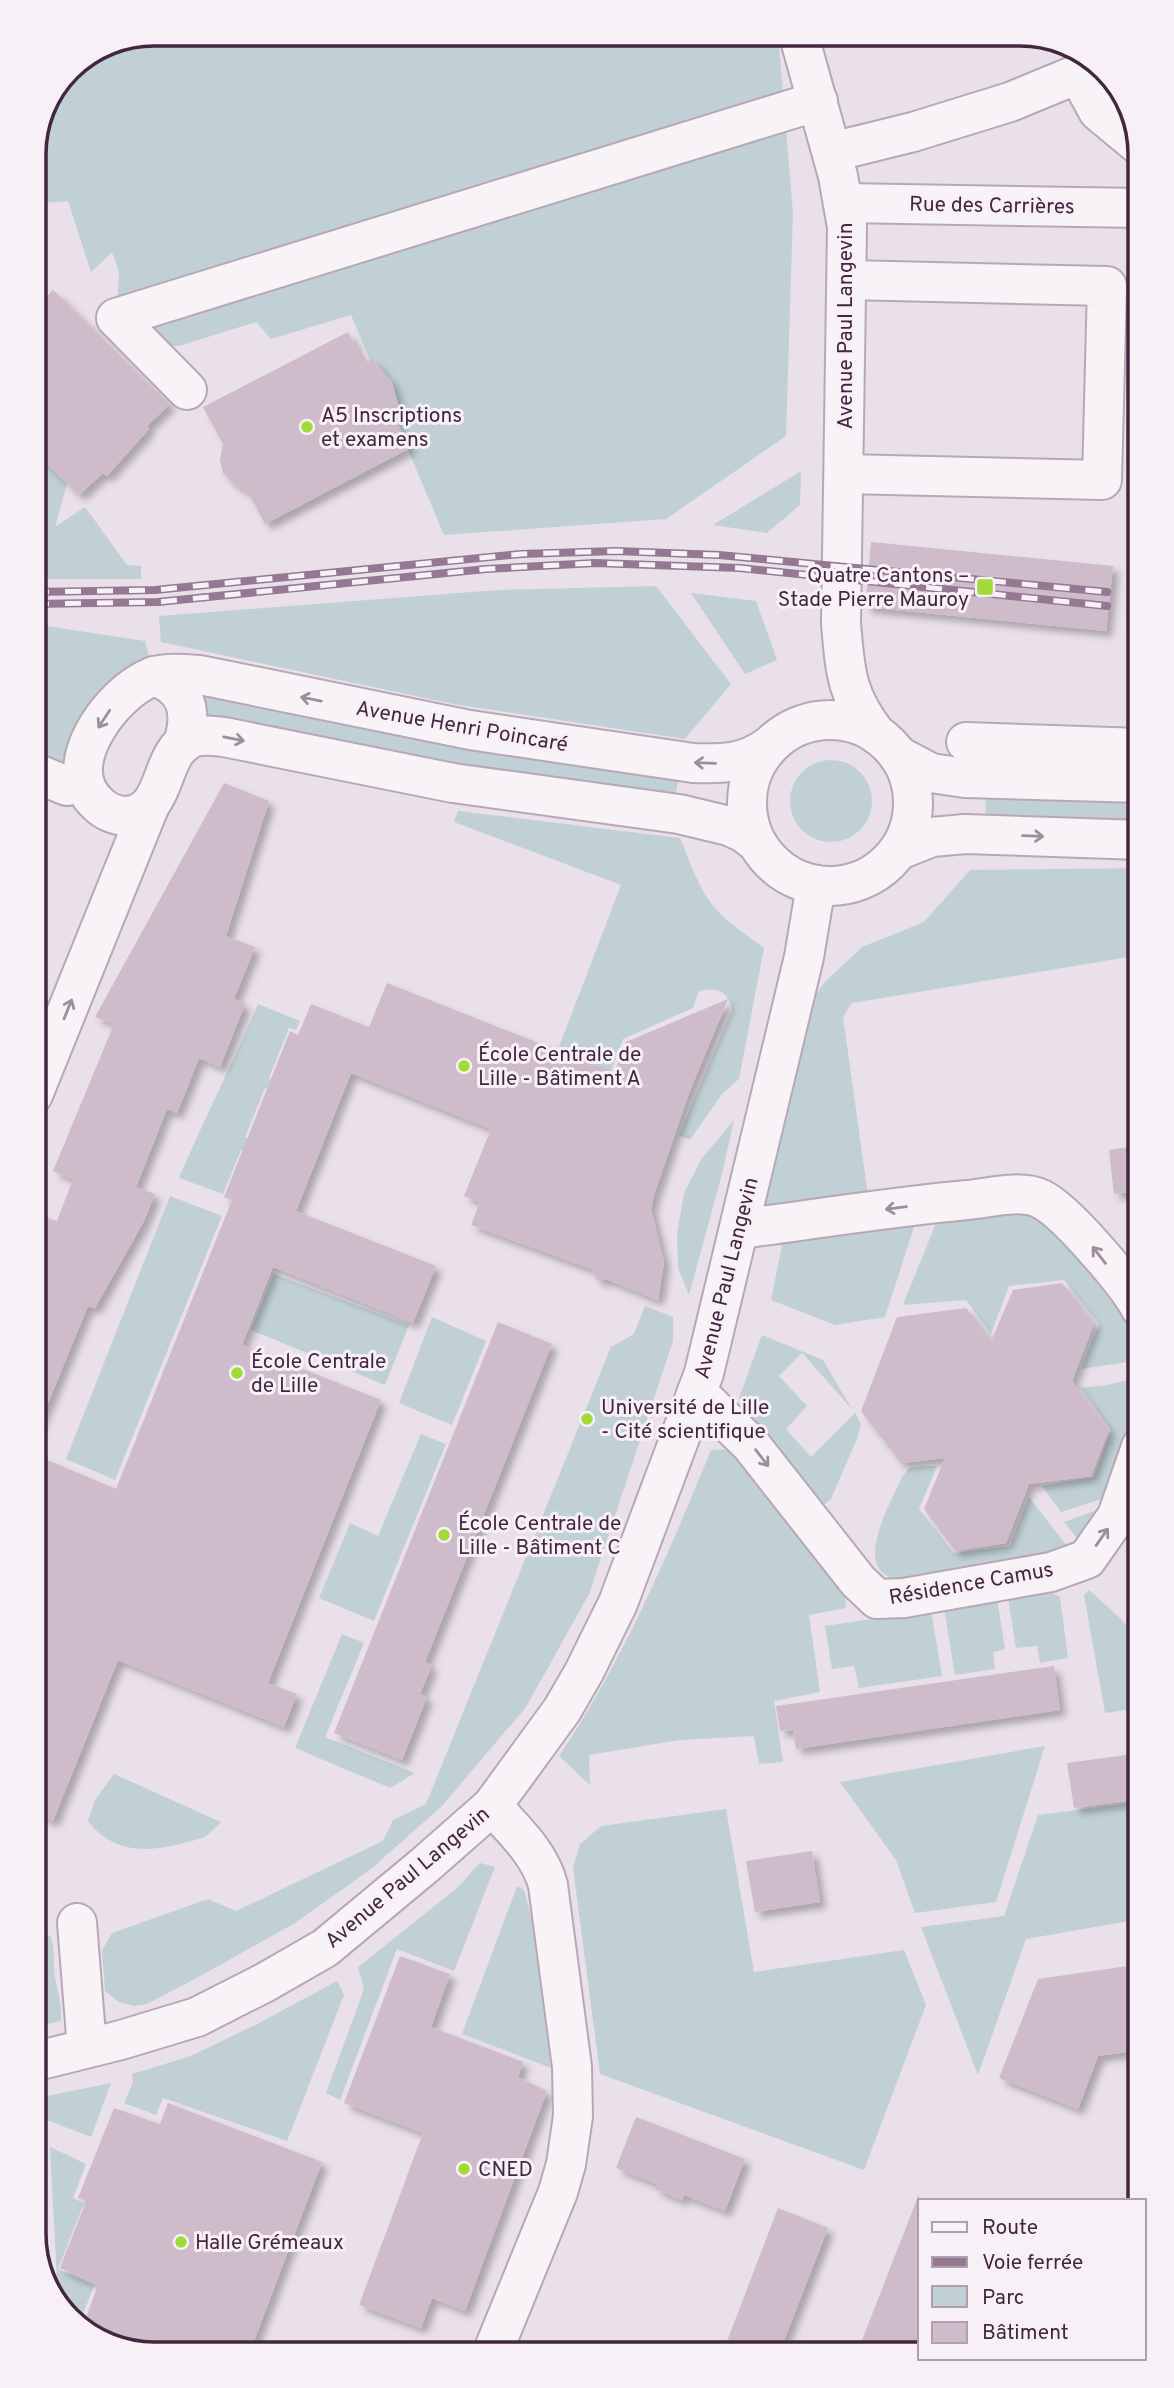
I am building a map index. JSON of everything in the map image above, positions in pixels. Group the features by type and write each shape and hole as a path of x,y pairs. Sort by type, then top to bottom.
{"street":[{"name":"Avenue Paul Langevin","path":"802,46 832,152 847,227 841,623 845,660 854,700 862,716 888,745"},
{"path":"832,152 913,132 998,106 1078,63 1098,111 1126,134"},
{"path":"187,390 116,318 818,101"},
{"name":"Rue des Carrières","path":"844,203 1128,208"},
{"path":"844,474 1102,480 1107,300 1107,286 848,280"},
{"name":"Avenue Paul Langevin","path":"801,725 812,716 825,695 835,660 841,623"},
{"name":"Avenue Henri Poincaré","path":"82,774 87,749 109,710 124,693 154,676 180,673 470,730 693,763 730,764 758,754 769,746"},
{"path":"154,676 180,691 185,702 187,732 183,744"},
{"path":"888,745 908,774 913,803 908,832 899,850 887,864 863,880 835,887 798,880 781,871 767,858 757,843 748,816 747,797 754,770 769,746 784,734 801,725 821,720 841,720 860,725 931,772 965,778 1128,783"},
{"path":"46,1063 150,805 173,756 193,737 224,737 453,783 679,814 729,826 757,843"},
{"path":"966,743 1128,748"},
{"path":"82,774 90,796 99,806 113,814 127,816 150,805"},
{"path":"46,777 67,786 74,784 82,774"},
{"path":"899,850 932,837 965,834 1128,840"},
{"name":"Avenue Paul Langevin","path":"46,2059 197,2017 325,1948 492,1806 562,1710 618,1603 697,1392 714,1337 804,957 816,885"},
{"path":"740,1229 960,1200 1015,1195 1040,1199 1068,1220 1128,1292"},
{"name":"Résidence Camus","path":"697,1392 751,1445 858,1581 877,1599 904,1598 1051,1572 1087,1559 1117,1516 1128,1484"},
{"path":"492,1806 524,1842 544,1870 565,2009 574,2093 570,2142 558,2192 497,2342"},
{"path":"78,1923 87,2048"}],"green space":[{"path":"140,46 779,46 793,213 786,436 666,519 444,535 351,315 271,339 256,322 179,346 136,344 116,318 119,272 112,252 91,272 68,201 46,203 46,147 49,126 57,106 82,72 119,51"},
{"path":"46,464 67,484 55,527 85,507 127,565 141,566 141,579 46,579"},
{"path":"801,471 800,505 767,533 713,525"},
{"path":"656,586 731,684 685,739 453,704 161,642 159,616 498,590"},
{"path":"691,593 756,601 777,660 745,674"},
{"path":"46,626 145,641 154,676 83,763 46,770"},
{"path":"202,689 679,774 675,801 205,722"},
{"path":"823,760 839,760 854,767 865,778 872,793 869,817 860,830 839,842 823,842 808,835 797,824 790,809 790,793 797,778 808,767"},
{"path":"986,791 1128,795 1128,830 985,825"},
{"path":"458,811 680,838 710,902 728,921 764,948 739,1079 722,1094 690,1140 679,1135 732,1010 724,994 711,989 699,991 693,1008 623,1039 587,1136 543,1154 581,1056 559,1047 621,885 454,822"},
{"path":"1128,868 1128,957 852,1003 843,1017 868,1196 764,1212 809,1003 825,982 862,947 924,922 970,870"},
{"path":"258,1004 300,1021 296,1030 289,1028 269,1078 277,1082 273,1092 265,1088 245,1137 253,1142 248,1152 241,1150 223,1194 179,1178"},
{"path":"734,1120 689,1295 678,1268 677,1234 684,1193 702,1158"},
{"path":"170,1196 222,1216 115,1480 66,1459"},
{"path":"1023,1211 1048,1221 1128,1323 1128,1362 1081,1369 1099,1324 1064,1280 1009,1286 991,1334 966,1300 903,1305 936,1223"},
{"path":"913,1223 914,1227 885,1317 835,1325 771,1300 784,1235"},
{"path":"274,1274 409,1325 385,1385 251,1330"},
{"path":"645,1306 673,1317 673,1341 589,1594 526,1707 442,1806 371,1869 295,1923 204,1974 147,2004 134,2006 119,2002 105,1991 102,1950 112,1933 208,1899 236,1911 383,1841 393,1820 426,1804 611,1347 634,1334"},
{"path":"432,1317 486,1341 452,1425 399,1403"},
{"path":"762,1335 823,1360 852,1409 802,1353 779,1376 807,1406 786,1429 811,1457 855,1413 861,1424 831,1499 825,1504 815,1497 739,1398"},
{"path":"1128,1380 1128,1452 1111,1496 1061,1512 1042,1486 1094,1477 1111,1430 1081,1388"},
{"path":"421,1434 446,1444 374,1621 319,1598 350,1523 378,1536"},
{"path":"735,1449 844,1585 846,1608 809,1615 820,1692 774,1701 783,1762 759,1764 754,1736 679,1740 589,1755 590,1785 559,1756 604,1683 643,1607 711,1450"},
{"path":"937,1466 919,1509 954,1553 1010,1546 1029,1497 1070,1550 898,1580 884,1574 877,1563 875,1550 883,1518 909,1468"},
{"path":"1103,1508 1083,1545 1064,1522"},
{"path":"1089,1590 1128,1628 1128,1710 1105,1713 1084,1595"},
{"path":"1048,1591 1060,1597 1068,1658 1040,1663 1037,1646 1016,1648 1008,1598"},
{"path":"997,1599 1005,1649 993,1652 995,1669 955,1675 944,1608"},
{"path":"931,1610 942,1676 859,1688 854,1666 832,1669 825,1626"},
{"path":"342,1634 364,1643 325,1737 415,1773 390,1788 295,1748"},
{"path":"1045,1746 996,1902 915,1913 896,1860 840,1782"},
{"path":"114,1774 221,1822 204,1837 170,1846 143,1849 119,1845 97,1832 88,1821 95,1800"},
{"path":"1128,1804 1128,1921 1026,1939 978,2075 921,1927 1004,1916 1038,1815"},
{"path":"726,1809 754,1972 904,1950 926,2005 864,2170 600,2074 573,1868 580,1844 601,1826"},
{"path":"480,1863 495,1867 454,1971 397,1949 340,2100 326,2093 364,1989 358,1967 457,1888"},
{"path":"517,1886 524,1890 533,1923 551,2068 462,2034"},
{"path":"46,1934 51,1937 53,1947 61,2021 46,2024"},
{"path":"337,1981 344,1995 287,2141 163,2098 156,2115 124,2103 133,2082 132,2074 191,2056"},
{"path":"111,2083 91,2137 47,2120 47,2096"},
{"path":"50,2147 86,2164 73,2198 84,2203 58,2269 94,2285 82,2316 72,2306 57,2282"}],"building":[{"path":"53,290 170,404 147,426 149,429 107,476 103,473 79,495 46,463 46,297"},
{"name":"A5 Inscriptions et examens","path":"348,332 364,363 372,359 392,382 400,411 393,415 410,448 265,524 248,492 234,484 223,473 220,460 223,444 203,407"},
{"name":"Quatre Cantons – Stade Pierre Mauroy","path":"871,542 1113,566 1106,631 865,607"},
{"path":"224,783 269,801 226,936 255,947 234,999 245,1004 220,1067 199,1058 177,1113 167,1109 136,1187 155,1194 144,1221 95,1308 88,1306 46,1408 46,1218 57,1221 73,1179 53,1171 114,1024 95,1017"},
{"name":"École Centrale de Lille","path":"387,983 614,1073 626,1042 728,999 689,1093 654,1195 651,1209 664,1262 658,1300 606,1279 598,1281 591,1269 471,1225 480,1202 464,1196 491,1129 351,1073 296,1211 436,1266 413,1323 273,1267 242,1345 381,1400 268,1683 297,1694 284,1727 118,1660 53,1821 46,1818 46,1459 116,1489 232,1200 224,1197 290,1031 298,1035 311,1004 369,1027"},
{"path":"1128,1147 1128,1192 1114,1194 1109,1150"},
{"path":"1062,1283 1094,1324 1072,1381 1109,1430 1091,1476 1029,1484 1006,1543 955,1551 924,1509 945,1458 901,1463 861,1411 897,1317 966,1308 991,1341 1013,1290"},
{"name":"École Centrale de Lille - Bâtiment C","path":"498,1322 552,1344 425,1662 432,1665 420,1694 427,1697 402,1760 334,1733"},
{"path":"1054,1666 1060,1710 796,1749 793,1730 780,1731 776,1706"},
{"path":"1128,1755 1128,1801 1074,1808 1067,1763"},
{"path":"812,1851 820,1902 755,1912 746,1861"},
{"name":"CNED","path":"400,1956 450,1974 431,2027 523,2062 518,2077 547,2091 465,2311 432,2298 421,2328 359,2305 423,2133 344,2103"},
{"path":"1128,1966 1128,2052 1098,2056 1078,2109 999,2078 1038,1979"},
{"name":"Halle Grémeaux","path":"168,2103 322,2162 254,2342 147,2342 119,2337 86,2318 98,2285 60,2268 86,2201 78,2198 114,2108 160,2124"},
{"path":"636,2117 745,2159 725,2211 684,2195 682,2200 655,2189 657,2184 616,2168"},
{"path":"919,2194 918,2342 861,2342"},
{"path":"778,2208 828,2228 783,2342 727,2342"}],"railway":[{"path":"46,592 155,590 521,554 616,551 719,555 1107,592"},
{"path":"46,604 158,602 486,569 595,563 740,568 1107,606"}],"place":[{"name":"A5 Inscriptions et examens","path":"307,427"},
{"name":"Quatre Cantons – Stade Pierre Mauroy","path":"985,587"},
{"name":"École Centrale de Lille - Bâtiment A","path":"464,1066"},
{"name":"École Centrale de Lille","path":"237,1373"},
{"name":"Université de Lille ‐ Cité scientifique","path":"587,1419"},
{"name":"École Centrale de Lille - Bâtiment C","path":"444,1535"},
{"name":"CNED","path":"464,2169"},
{"name":"Halle Grémeaux","path":"181,2242"}]}
